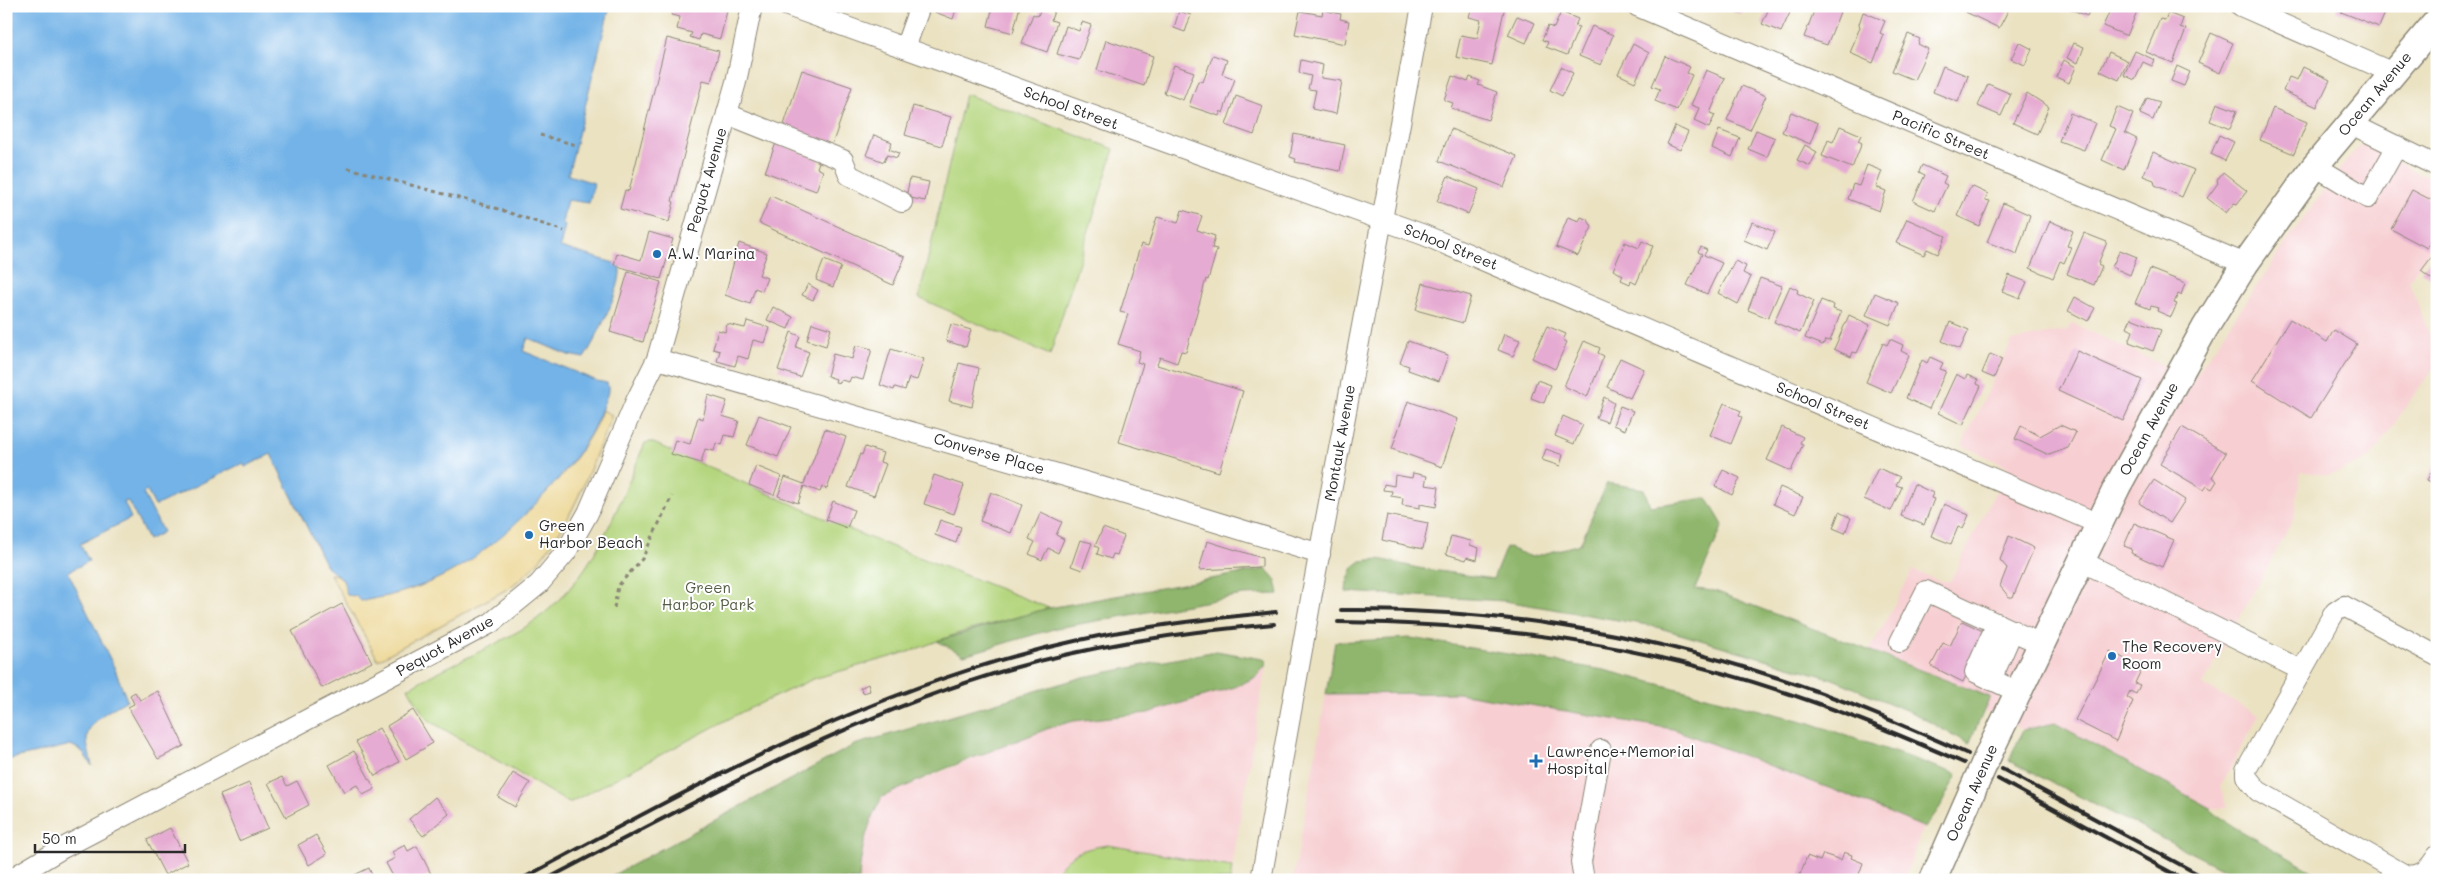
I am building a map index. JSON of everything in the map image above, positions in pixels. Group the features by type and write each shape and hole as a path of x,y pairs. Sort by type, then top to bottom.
{"main road":[{"name":"Ocean Avenue","path":"1933,880 2018,692 2099,524 2137,449 2205,328 2245,264 2315,166 2349,123 2437,21"}],"street":[{"name":"Pequot Avenue","path":"9,880 78,840 491,623 532,590 556,566 574,540 636,401 657,359 726,114 752,6"},
{"name":"School Street","path":"788,6 1433,239 2099,524"},
{"path":"905,48 920,6"},
{"name":"Montauk Avenue","path":"1261,880 1312,593 1422,6"},
{"name":"Pacific Street","path":"1637,6 2245,264"},
{"path":"2241,6 2392,73"},
{"path":"726,114 843,160 849,175 902,202"},
{"path":"2349,123 2437,166"},
{"path":"2315,166 2368,198 2397,146"},
{"name":"Converse Place","path":"657,359 1089,483 1320,554"},
{"path":"2081,561 2301,670"},
{"path":"1900,642 1926,591 2041,644"},
{"path":"2437,656 2344,606 2335,612 2330,620 2246,770 2246,776 2258,791 2405,875 2414,877 2429,869 2437,856"},
{"path":"2005,626 1991,680 2018,692"},
{"path":"1572,880 1583,871 1601,750"}],"path":[{"path":"540,135 576,144"},
{"path":"348,168 492,207 564,231"},
{"path":"614,608 618,586 642,559 672,496"}],"shaded area":[{"path":"2362,144 2437,182 2437,238 2409,281 2437,355 2437,363 2370,458 2329,476 2301,471 2294,518 2203,685 2259,715 2220,787 2227,808 2210,808 2055,723 2023,730 1984,711 1990,697 1870,650 1913,570 1940,581 1950,581 2008,467 1962,445 2012,341 2067,330 2072,323 2193,379 2295,230 2348,158"},
{"path":"1266,666 1230,880 859,880 862,852 873,815 882,797 1042,730 1074,721 1135,716 1235,687 1256,677"},
{"name":"Lawrence+Memorial Hospital","path":"1463,693 1673,729 1842,793 1925,828 1922,830 1904,880 1293,880 1326,694"}],"green space":[{"path":"965,94 1114,149 1050,355 919,298"},
{"name":"Green Harbor Park","path":"651,442 865,536 1049,608 959,633 911,651 813,679 742,712 569,803 430,721 424,715 408,688 524,628 548,610 568,591 599,546 623,496 645,443"},
{"path":"1607,483 1644,489 1650,506 1707,498 1723,525 1695,589 1715,591 1990,697 1969,744 1915,714 1833,679 1653,626 1505,601 1346,592 1347,582 1353,567 1361,561 1379,559 1418,568 1493,579 1506,547 1532,557 1580,544"},
{"path":"1266,569 1276,580 1279,594 1243,595 1057,628 964,655 937,641 1049,608"},
{"path":"1411,638 1604,670 1810,723 1957,774 1940,807 1925,828 1842,793 1673,729 1458,693 1326,694 1335,642"},
{"path":"1216,651 1263,659 1266,661 1266,665 1256,677 1235,687 1148,713 1074,721 1052,727 942,770 882,797 866,837 861,858 859,880 604,880 854,745 1083,677"},
{"path":"2055,723 2210,808 2229,824 2328,880 2245,880 2009,761 2023,730"},
{"path":"1108,845 1232,867 1230,880 1052,880 1063,864 1075,854 1089,848"}],"sand":[{"name":"Green Harbor Beach","path":"602,410 612,415 583,486 560,532 529,571 509,588 378,660 330,574 334,574 343,580 347,595 356,596 361,601 412,589 431,582 462,565 510,528 557,481 577,456 592,432"}],"water":[{"path":"6,6 610,6 568,175 594,183 589,203 567,200 562,223 565,225 560,247 618,264 620,271 619,282 595,340 584,358 568,355 528,338 523,351 597,381 607,383 606,397 594,426 581,449 564,472 523,516 481,553 449,573 425,584 387,596 361,601 356,596 347,595 343,580 326,566 271,454 245,467 243,463 155,506 147,491 143,493 163,532 148,540 128,501 124,502 131,518 80,544 89,561 68,572 114,667 127,700 101,716 91,727 87,740 92,766 82,751 71,745 6,760"}],"building":[{"path":"674,6 709,6 727,11 720,39 701,34 699,40 690,37 692,33 677,29 680,17 671,15"},
{"path":"934,6 957,6 953,19 932,11"},
{"path":"993,6 1020,6 1013,33 988,26"},
{"path":"1472,6 1505,6 1492,65 1456,57 1461,35 1477,38 1481,20 1469,17"},
{"path":"1722,6 1743,6 1740,14"},
{"path":"1770,6 1793,6 1781,32 1762,24"},
{"path":"1816,6 1842,7 1827,45 1804,37"},
{"path":"1883,6 1894,6 1893,10"},
{"path":"1953,6 2004,6 2009,9 1999,28"},
{"path":"2064,6 2092,6 2087,16"},
{"path":"2112,6 2139,6 2127,36 2103,26"},
{"path":"2338,6 2388,6 2379,27 2336,10"},
{"path":"1041,7 1054,11 1051,20 1057,22 1047,52 1022,43 1033,14 1038,16"},
{"path":"1323,10 1341,14 1340,19 1349,21 1345,44 1295,34 1300,11 1322,15"},
{"path":"1179,11 1191,15 1185,32 1174,28"},
{"path":"1561,12 1578,19 1575,26 1579,27 1567,55 1546,47 1548,42 1542,40 1548,26 1554,28"},
{"path":"1863,12 1885,21 1880,33 1884,35 1873,63 1850,53 1860,27 1859,24"},
{"path":"2168,13 2183,19 2180,27 2186,29 2173,63 2146,52 2160,19 2165,20"},
{"path":"1517,16 1535,23 1526,43 1508,35"},
{"path":"1082,22 1091,25 1079,60 1057,54 1066,26 1079,31"},
{"path":"1592,26 1613,35 1601,65 1579,56"},
{"path":"2211,33 2233,43 2220,73 2198,63"},
{"path":"1908,34 1920,39 1918,44 1928,49 1914,80 1892,71"},
{"path":"667,38 719,51 711,82 703,80 672,201 674,202 669,222 620,209 625,190 629,191"},
{"path":"1106,40 1153,56 1144,86 1097,70"},
{"path":"2019,42 2032,49 2025,65 2011,59"},
{"path":"2074,43 2084,47 2078,63 2067,58"},
{"path":"1633,44 1649,53 1635,82 1618,74"},
{"path":"2135,51 2155,60 2152,66 2143,62 2135,80 2124,75"},
{"path":"2109,52 2128,61 2119,80 2100,71"},
{"path":"1213,55 1227,60 1222,74 1235,79 1223,113 1221,111 1219,116 1189,106 1198,81 1203,82"},
{"path":"1665,56 1690,67 1687,73 1692,75 1677,110 1655,101 1660,89 1652,86"},
{"path":"1301,60 1323,65 1321,78 1342,81 1336,114 1312,109 1316,90 1308,89 1311,76 1299,73"},
{"path":"2064,60 2076,67 2069,83 2056,77"},
{"path":"1174,65 1194,72 1183,100 1164,93"},
{"path":"1943,66 1968,76 1958,102 1933,92"},
{"path":"2177,66 2190,72 2184,86 2171,81"},
{"path":"1561,67 1573,73 1562,96 1550,90"},
{"path":"2303,67 2330,80 2317,107 2283,91 2289,77 2297,80"},
{"path":"802,70 852,87 832,145 783,128"},
{"path":"1706,70 1725,78 1710,113 1715,115 1709,128 1694,121 1699,108 1691,105"},
{"path":"1452,76 1468,82 1470,77 1480,81 1478,85 1497,92 1488,120 1451,108 1453,103 1444,100"},
{"path":"1988,84 2011,94 2001,116 1978,106"},
{"path":"1742,86 1766,96 1750,130 1727,120"},
{"path":"2027,93 2049,107 2037,134 2013,123"},
{"path":"1236,96 1263,106 1254,135 1226,125"},
{"path":"2147,98 2160,102 2153,120 2140,114"},
{"path":"2217,103 2237,111 2230,129 2210,121"},
{"path":"913,106 951,117 942,146 905,135"},
{"path":"2117,107 2133,114 2125,133 2137,139 2124,170 2102,160 2116,129 2109,126"},
{"path":"2273,108 2307,122 2294,154 2260,140"},
{"path":"1791,112 1818,123 1810,144 1782,132"},
{"path":"2070,113 2095,123 2084,150 2059,141"},
{"path":"1675,126 1688,132 1680,150 1667,144"},
{"path":"1840,126 1861,135 1858,141 1862,143 1852,168 1822,156 1828,140 1833,142"},
{"path":"1451,129 1517,156 1504,187 1439,161"},
{"path":"1719,130 1740,138 1732,157 1712,148"},
{"path":"1756,130 1775,138 1767,157 1748,149"},
{"path":"1294,134 1345,145 1340,171 1295,162 1296,159 1290,157"},
{"path":"874,135 892,142 889,149 899,153 897,158 887,155 884,162 866,155"},
{"path":"2219,135 2234,142 2225,161 2211,154"},
{"path":"776,143 820,159 817,168 823,171 816,191 765,172"},
{"path":"1805,145 1817,152 1810,166 1797,160"},
{"path":"2153,152 2194,170 2182,197 2155,185 2154,180 2143,176"},
{"path":"1867,165 1882,171 1876,187 1886,191 1879,211 1848,199 1853,184 1859,186"},
{"path":"1922,165 1946,176 1943,183 1947,185 1935,211 1913,201 1925,175 1919,172"},
{"path":"2223,172 2247,191 2237,204 2234,203 2226,213 2207,198 2218,183 2217,180"},
{"path":"1448,176 1479,189 1468,214 1437,201"},
{"path":"910,178 929,182 925,201 906,197"},
{"path":"1971,186 1988,194 1985,200 1990,201 1979,226 1957,216"},
{"path":"2412,190 2437,203 2437,240 2433,237 2427,248 2391,229"},
{"path":"771,196 905,257 893,285 759,223"},
{"path":"2003,203 2030,215 2017,254 1987,242"},
{"path":"1182,210 1202,216 1197,230 1215,236 1212,248 1217,249 1208,280 1206,279 1186,352 1181,351 1177,363 1160,357 1157,365 1243,391 1219,472 1119,442 1143,364 1137,362 1140,351 1118,344 1128,314 1120,312 1141,244 1148,246 1157,217 1178,223"},
{"path":"1568,217 1579,221 1581,217 1588,220 1592,227 1578,256 1556,247"},
{"path":"1907,219 1946,236 1938,254 1927,249 1924,255 1896,243"},
{"path":"2050,221 2073,231 2067,246 2071,247 2064,263 2060,261 2053,278 2030,268"},
{"path":"1752,222 1775,232 1767,250 1744,240"},
{"path":"649,232 673,239 661,279 614,265 617,253 641,260"},
{"path":"2084,233 2107,242 2098,264 2102,266 2094,285 2067,274"},
{"path":"1642,241 1653,246 1636,284 1631,281 1630,284 1621,280 1623,275 1613,270 1625,242 1639,248"},
{"path":"739,243 767,253 759,275 767,278 762,291 755,288 750,304 725,295"},
{"path":"1701,247 1707,250 1704,255 1722,263 1707,294 1687,285 1702,254 1698,252"},
{"path":"2120,250 2137,257 2130,275 2112,267"},
{"path":"2437,250 2437,274 2433,280 2421,271"},
{"path":"824,260 841,267 833,287 816,280"},
{"path":"1735,261 1746,266 1743,273 1751,277 1738,304 1718,293"},
{"path":"2150,269 2185,283 2181,295 2178,294 2174,303 2177,304 2171,317 2157,311 2158,308 2151,306 2150,309 2135,303"},
{"path":"628,272 661,282 643,342 610,332"},
{"path":"2009,275 2027,282 2020,298 2002,291"},
{"path":"1760,278 1782,286 1768,318 1748,310"},
{"path":"1423,283 1471,296 1463,323 1416,310"},
{"path":"808,284 818,290 813,300 802,295"},
{"path":"1790,286 1798,290 1797,293 1814,301 1800,333 1774,322"},
{"path":"1875,293 1899,303 1890,325 1866,315"},
{"path":"2075,297 2095,308 2088,321 2068,311"},
{"path":"1821,300 1834,305 1833,309 1841,312 1830,341 1825,340 1823,345 1805,338"},
{"path":"773,307 793,317 788,329 767,320"},
{"path":"1849,315 1870,325 1857,353 1853,352 1851,357 1834,349"},
{"path":"2131,318 2161,330 2153,351 2129,342 2133,331 2127,328"},
{"path":"2290,319 2327,342 2334,330 2357,344 2311,418 2252,381"},
{"path":"747,321 770,328 765,343 753,340 748,359 738,356 735,366 717,361 720,351 713,349 718,330 725,332 727,324 745,328"},
{"path":"1950,322 1969,330 1960,349 1942,341"},
{"path":"812,323 831,329 826,346 807,340"},
{"path":"951,324 971,330 966,347 946,341"},
{"path":"1547,326 1566,334 1563,340 1567,342 1555,369 1532,358"},
{"path":"791,332 800,336 796,347 809,352 800,377 778,370"},
{"path":"1504,334 1520,340 1513,356 1498,350"},
{"path":"1890,339 1903,345 1901,351 1909,355 1891,393 1866,382 1883,343 1887,345"},
{"path":"1408,341 1448,355 1439,381 1408,370 1409,366 1400,363"},
{"path":"1584,341 1600,348 1598,353 1604,356 1587,397 1564,386"},
{"path":"856,345 872,349 863,380 851,377 849,382 841,380 840,383 835,382 836,379 827,376 833,354 852,359"},
{"path":"891,349 924,359 917,380 909,378 905,390 895,387 894,390 880,385"},
{"path":"2077,351 2142,380 2123,421 2058,391"},
{"path":"1990,354 2002,359 1994,378 1982,373"},
{"path":"1930,357 1943,363 1940,369 1946,371 1929,409 1906,398 1922,360 1927,363"},
{"path":"1620,358 1644,369 1630,398 1607,387"},
{"path":"959,363 979,368 972,407 949,401"},
{"path":"1956,374 1965,379 1967,375 1978,380 1977,384 1981,386 1963,425 1938,413"},
{"path":"1537,380 1551,385 1544,403 1531,398"},
{"path":"708,395 727,401 722,416 739,421 734,437 725,435 722,445 716,443 714,451 705,449 701,463 671,454 675,440 690,444 698,417 703,419"},
{"path":"1604,397 1614,403 1607,422 1596,418"},
{"path":"1408,401 1458,419 1442,467 1392,449"},
{"path":"1724,403 1741,411 1739,416 1742,417 1731,444 1710,435"},
{"path":"1620,406 1633,411 1625,430 1613,425"},
{"path":"759,415 791,427 778,457 747,445"},
{"path":"1563,416 1583,425 1574,444 1555,436"},
{"path":"2060,425 2076,432 2068,448 2049,455 2015,439 2021,426 2040,436"},
{"path":"1782,427 1803,437 1800,443 1803,444 1791,471 1767,460"},
{"path":"2182,427 2226,453 2212,477 2217,481 2212,489 2207,486 2204,490 2160,464"},
{"path":"825,429 846,437 827,489 822,487 820,492 804,486 798,503 778,496 785,477 804,484"},
{"path":"865,447 883,453 880,462 886,464 874,496 848,487 860,454 862,455"},
{"path":"1546,449 1563,455 1560,466 1542,460"},
{"path":"2437,462 2437,485 2427,480"},
{"path":"756,466 781,476 774,495 749,485"},
{"path":"1878,468 1900,477 1896,485 1902,487 1891,511 1864,499"},
{"path":"1723,470 1740,478 1732,495 1715,486"},
{"path":"1413,473 1427,476 1425,485 1439,487 1436,507 1420,504 1420,508 1402,505 1403,498 1391,496 1392,491 1383,490 1384,484 1394,486 1395,475 1412,478"},
{"path":"934,475 964,485 954,514 924,504"},
{"path":"2154,480 2185,500 2170,523 2139,503"},
{"path":"1914,484 1933,493 1931,498 1934,499 1924,525 1901,516"},
{"path":"1780,487 1803,497 1795,514 1773,504"},
{"path":"991,492 1022,505 1011,533 980,521"},
{"path":"833,501 854,510 847,528 826,520"},
{"path":"1944,504 1969,515 1963,529 1958,527 1951,544 1931,536"},
{"path":"1041,512 1062,522 1056,535 1064,539 1058,553 1048,548 1042,560 1029,554 1035,542 1029,539"},
{"path":"1839,512 1851,518 1845,533 1833,528"},
{"path":"1387,515 1428,523 1423,549 1382,540"},
{"path":"940,520 961,527 956,543 935,535"},
{"path":"2134,523 2174,540 2162,567 2131,553 2132,549 2124,546"},
{"path":"1103,528 1124,536 1117,555 1113,554 1111,559 1097,554 1099,548 1095,546"},
{"path":"1451,536 1471,541 1470,545 1479,548 1477,560 1467,557 1466,560 1446,554"},
{"path":"2009,536 2034,548 2013,597 2009,597 2000,586 2007,568 2000,560"},
{"path":"1080,540 1092,543 1082,570 1071,566"},
{"path":"1207,541 1262,558 1262,567 1199,570"},
{"path":"342,604 372,662 322,688 292,631"},
{"path":"1962,621 1987,633 1963,682 1931,666 1943,643 1950,646"},
{"path":"2110,651 2142,668 2135,683 2140,685 2136,694 2130,691 2127,697 2133,701 2116,741 2075,720"},
{"path":"868,684 870,691 863,693 860,688"},
{"path":"158,691 184,746 158,759 128,707 134,704 130,695 135,692 140,700"},
{"path":"413,710 433,743 406,759 387,726"},
{"path":"379,728 399,762 375,776 356,742"},
{"path":"354,751 375,789 363,795 357,785 344,792 329,765"},
{"path":"513,773 530,783 515,807 498,797"},
{"path":"282,777 287,786 297,781 309,805 286,817 268,783"},
{"path":"249,783 268,828 239,841 220,795"},
{"path":"435,797 449,814 423,836 409,819"},
{"path":"170,828 188,863 165,875 147,840"},
{"path":"316,835 327,854 309,865 298,845"},
{"path":"405,845 408,851 417,846 431,874 419,880 395,880 386,863 395,858 392,852"},
{"path":"1844,852 1852,855 1851,858 1863,863 1857,880 1798,880 1807,856 1820,861 1823,854 1841,860"},
{"path":"369,868 374,880 344,880"}],"railway":[{"path":"1341,610 1396,610 1506,618 1615,635 1669,647 1775,677 1824,694 1968,754"},
{"path":"520,880 721,774 859,710 930,683 1002,660 1075,641 1125,631 1276,612"},
{"path":"1338,622 1399,623 1519,633 1579,642 1697,666 1813,702 1889,731 1964,763"},
{"path":"545,880 765,767 877,716 934,694 1027,664 1097,648 1203,631 1274,624"},
{"path":"2002,769 2209,880"},
{"path":"1998,779 2185,880"}],"place":[{"name":"A.W. Marina","path":"657,254"},
{"name":"Green Harbor Beach","path":"529,535"},
{"name":"The Recovery Room","path":"2112,656"},
{"name":"Lawrence+Memorial Hospital","path":"1536,761"}]}
